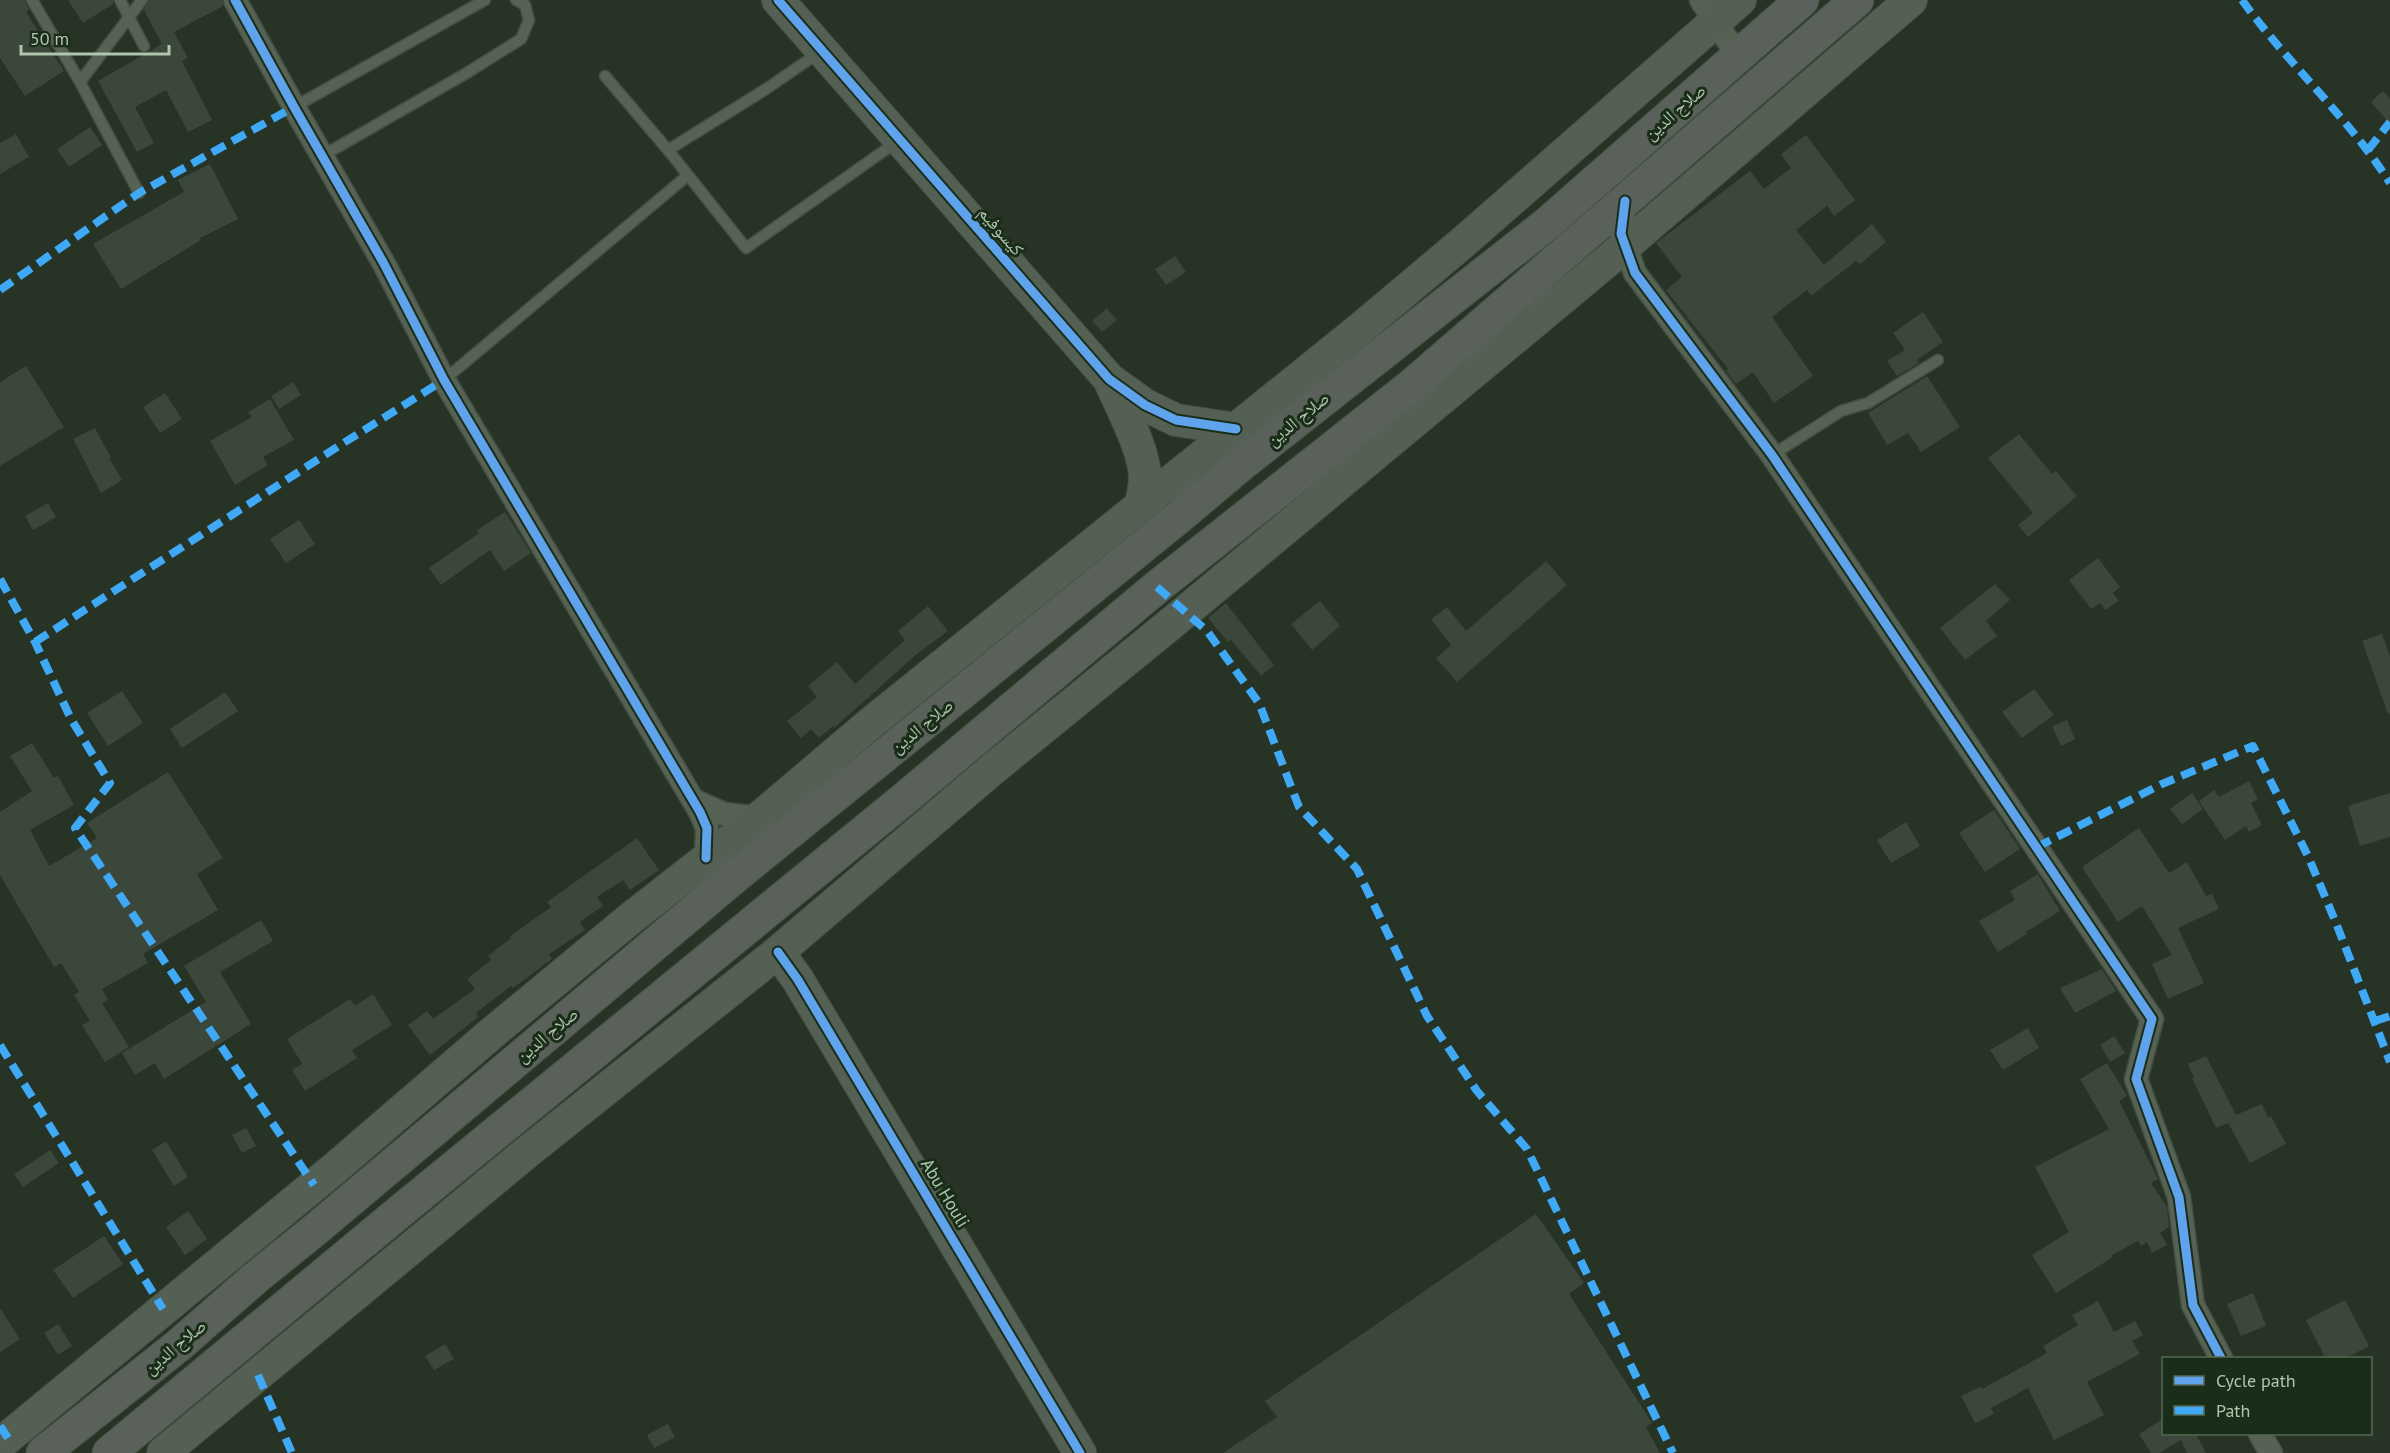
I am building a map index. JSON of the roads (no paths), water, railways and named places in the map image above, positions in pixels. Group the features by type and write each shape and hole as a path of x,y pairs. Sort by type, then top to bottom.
{"highway":[{"name":"صلاح الدين","path":"43,1453 179,1345 254,1279 316,1230 738,874 1179,518 1243,463 1548,223 1802,0"},
{"name":"صلاح الدين","path":"109,1453 904,799 1157,587 1411,386 1857,0"},
{"path":"254,1279 272,1286 278,1314"}],"main road":[{"name":"كيسوفيم","path":"778,0 1109,378 1145,405 1176,420 1236,429"},
{"path":"0,1444 335,1168 492,1033 706,858 759,818 871,723 1360,329 1461,244 1707,11 1740,0"},
{"path":"163,1453 531,1149 778,952 989,772 1624,247 1911,0"},
{"name":"كيسوفيم","path":"1109,378 1130,425 1143,466 1145,477 1141,506"},
{"name":"Abu Houli","path":"778,952 798,980 1080,1453"}],"street":[{"path":"235,0 383,262 444,380 693,800 707,828 706,858"},
{"path":"1707,11 1738,56"},
{"path":"1625,201 1621,223 1624,247 1635,273 1772,455 2152,1019 2136,1079 2179,1197 2193,1305 2220,1357"},
{"path":"693,800 724,814 759,818"},
{"path":"2261,1435 2271,1453"}],"lane":[{"path":"32,0 80,82 138,193"},
{"path":"120,0 144,46"},
{"path":"80,82 131,18 142,0"},
{"path":"294,107 485,0"},
{"path":"322,156 521,39 529,20 525,6 516,0"},
{"path":"668,150 766,89 823,50"},
{"path":"605,76 668,150 746,248 901,140"},
{"path":"444,380 687,176"},
{"path":"1772,455 1841,411 1868,403 1938,360"}]}
